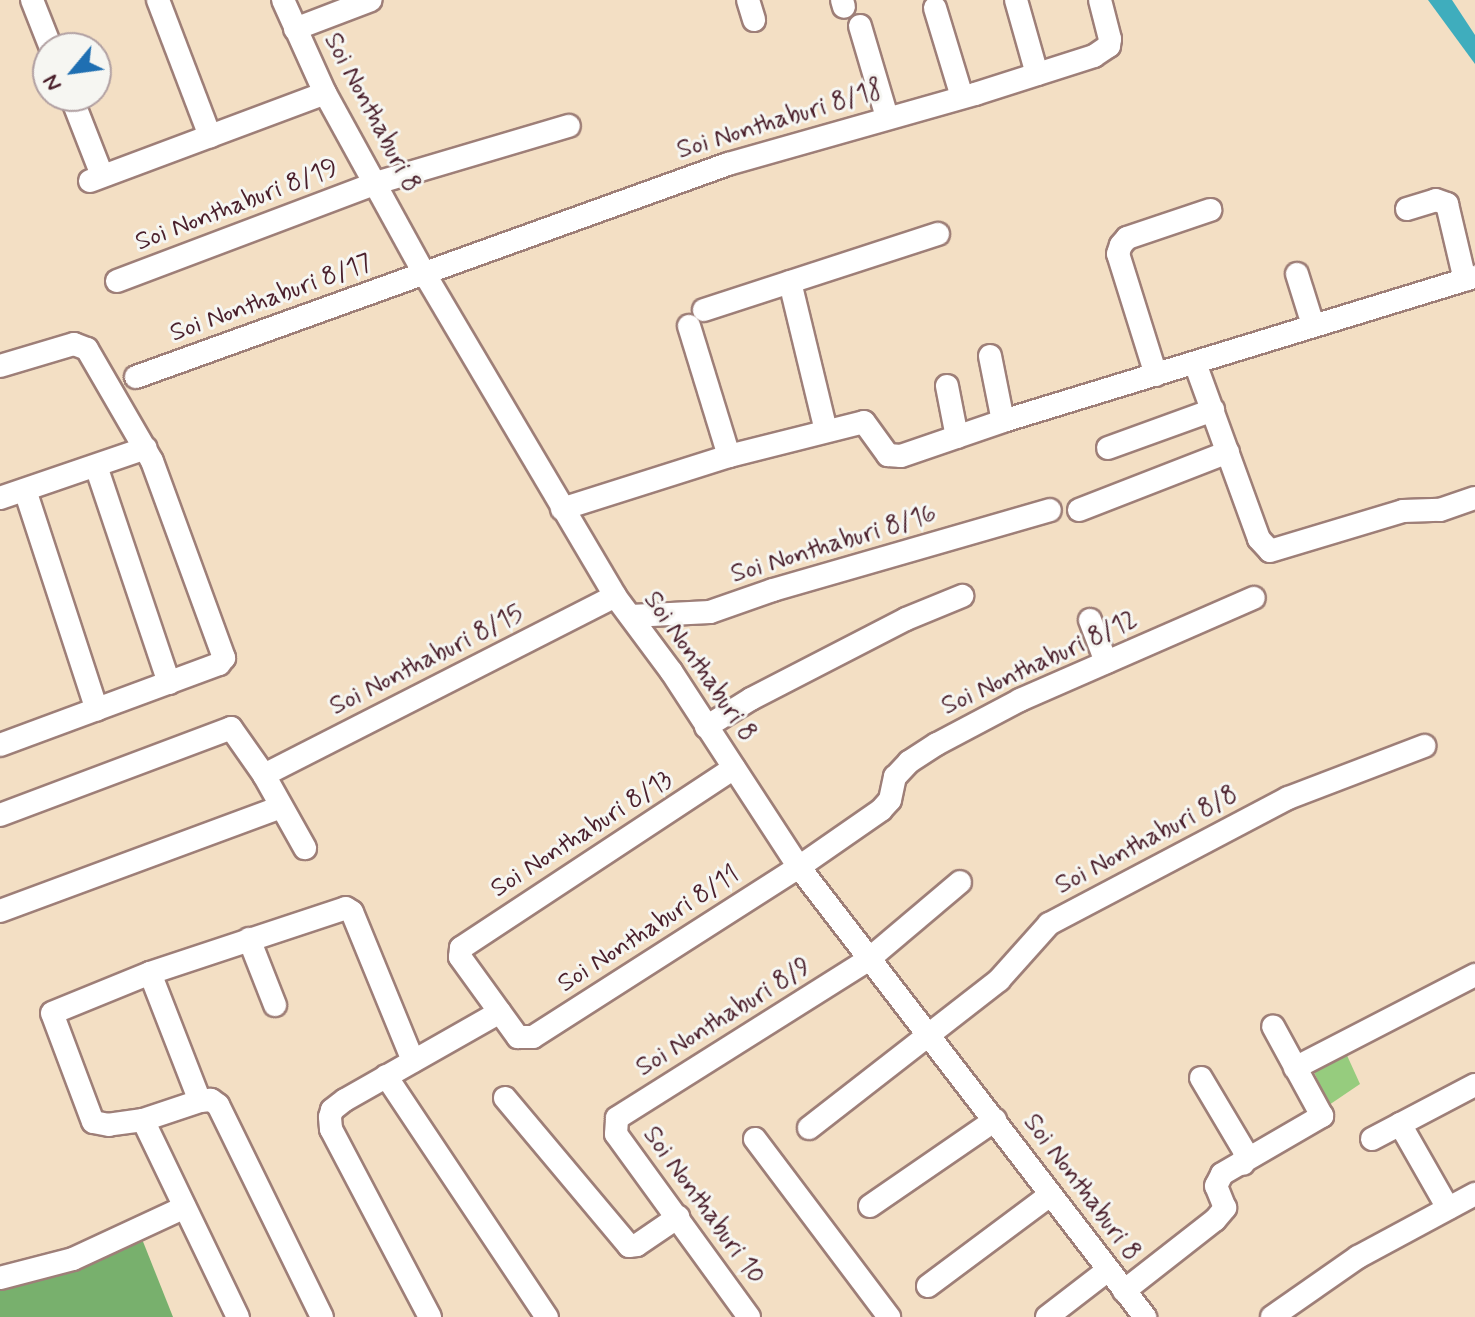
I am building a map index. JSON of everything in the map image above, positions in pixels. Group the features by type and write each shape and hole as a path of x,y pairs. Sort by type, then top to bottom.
{"street":[{"path":"32,0 45,32"},
{"path":"158,0 210,136"},
{"name":"Soi Nonthaburi 8","path":"283,0 325,93 423,271 615,596 799,867 1145,1317"},
{"path":"295,29 371,0"},
{"path":"1016,0 1037,74"},
{"name":"Soi Nonthaburi 8/18","path":"423,271 728,164 1094,56 1109,46 1100,0"},
{"path":"935,8 962,97"},
{"path":"860,26 887,117"},
{"path":"76,112 96,178 325,93"},
{"name":"Soi Nonthaburi 8/19","path":"117,281 376,183 569,126"},
{"path":"562,509 729,456 864,422 888,455 901,456 1003,421 1470,278 1447,204 1436,200 1407,209"},
{"path":"1156,375 1118,254 1127,238 1210,210"},
{"path":"729,456 696,318 790,282 938,234"},
{"name":"Soi Nonthaburi 8/17","path":"136,377 385,289 423,271"},
{"path":"1297,274 1313,325"},
{"path":"790,282 826,431"},
{"path":"0,366 80,344 87,349 146,448 224,658 219,664 0,745"},
{"path":"990,356 1003,421"},
{"path":"1195,363 1259,539 1270,551 1403,511 1440,510 1475,498"},
{"path":"947,386 957,437"},
{"path":"1108,448 1213,410"},
{"path":"0,498 146,448"},
{"path":"1079,510 1228,452"},
{"path":"96,466 169,683"},
{"path":"25,490 97,710"},
{"name":"Soi Nonthaburi 8/16","path":"631,616 710,612 773,590 1050,510"},
{"name":"Soi Nonthaburi 8/15","path":"264,775 615,596"},
{"path":"706,727 793,677 906,619 962,596"},
{"name":"Soi Nonthaburi 8/12","path":"799,867 881,810 890,800 895,777 909,762 1020,700 1254,598"},
{"path":"1090,620 1106,662"},
{"path":"0,815 231,728 264,775 305,848"},
{"name":"Soi Nonthaburi 8/8","path":"809,1128 999,980 1049,924 1288,798 1424,746"},
{"name":"Soi Nonthaburi 8/13","path":"500,1012 460,957 461,948 734,768"},
{"path":"0,911 281,807"},
{"name":"Soi Nonthaburi 8/11","path":"500,1012 518,1037 528,1039 799,867"},
{"name":"Soi Nonthaburi 8/9","path":"614,1128 617,1118 869,959 960,882"},
{"path":"209,1103 143,1120 109,1125 93,1122 52,1018 54,1011 150,973 346,908 352,912 413,1061"},
{"path":"249,939 275,1005"},
{"path":"150,973 209,1103 322,1317"},
{"path":"1295,1068 1475,975"},
{"path":"430,1317 331,1129 332,1110 500,1012"},
{"path":"1124,1291 1215,1220 1225,1208 1217,1179 1322,1116 1273,1026"},
{"path":"386,1076 547,1317"},
{"path":"1201,1078 1245,1152 1243,1164"},
{"path":"1372,1139 1475,1085"},
{"path":"505,1098 629,1246 637,1245 678,1217"},
{"path":"143,1120 238,1317"},
{"path":"870,1206 995,1120"},
{"path":"1400,1124 1448,1208"},
{"name":"Soi Nonthaburi 10","path":"614,1128 749,1317"},
{"path":"755,1139 889,1317"},
{"path":"1272,1317 1358,1257 1475,1194"},
{"path":"928,1286 1050,1195"},
{"path":"0,1278 73,1259 185,1207"},
{"path":"1047,1317 1108,1270"}],"green space":[{"path":"1345,1051 1360,1084 1329,1105 1314,1072 1319,1065"},
{"path":"140,1234 173,1317 0,1317 0,1281"}],"water":[{"path":"1428,0 1452,0 1475,35 1475,64"}]}
